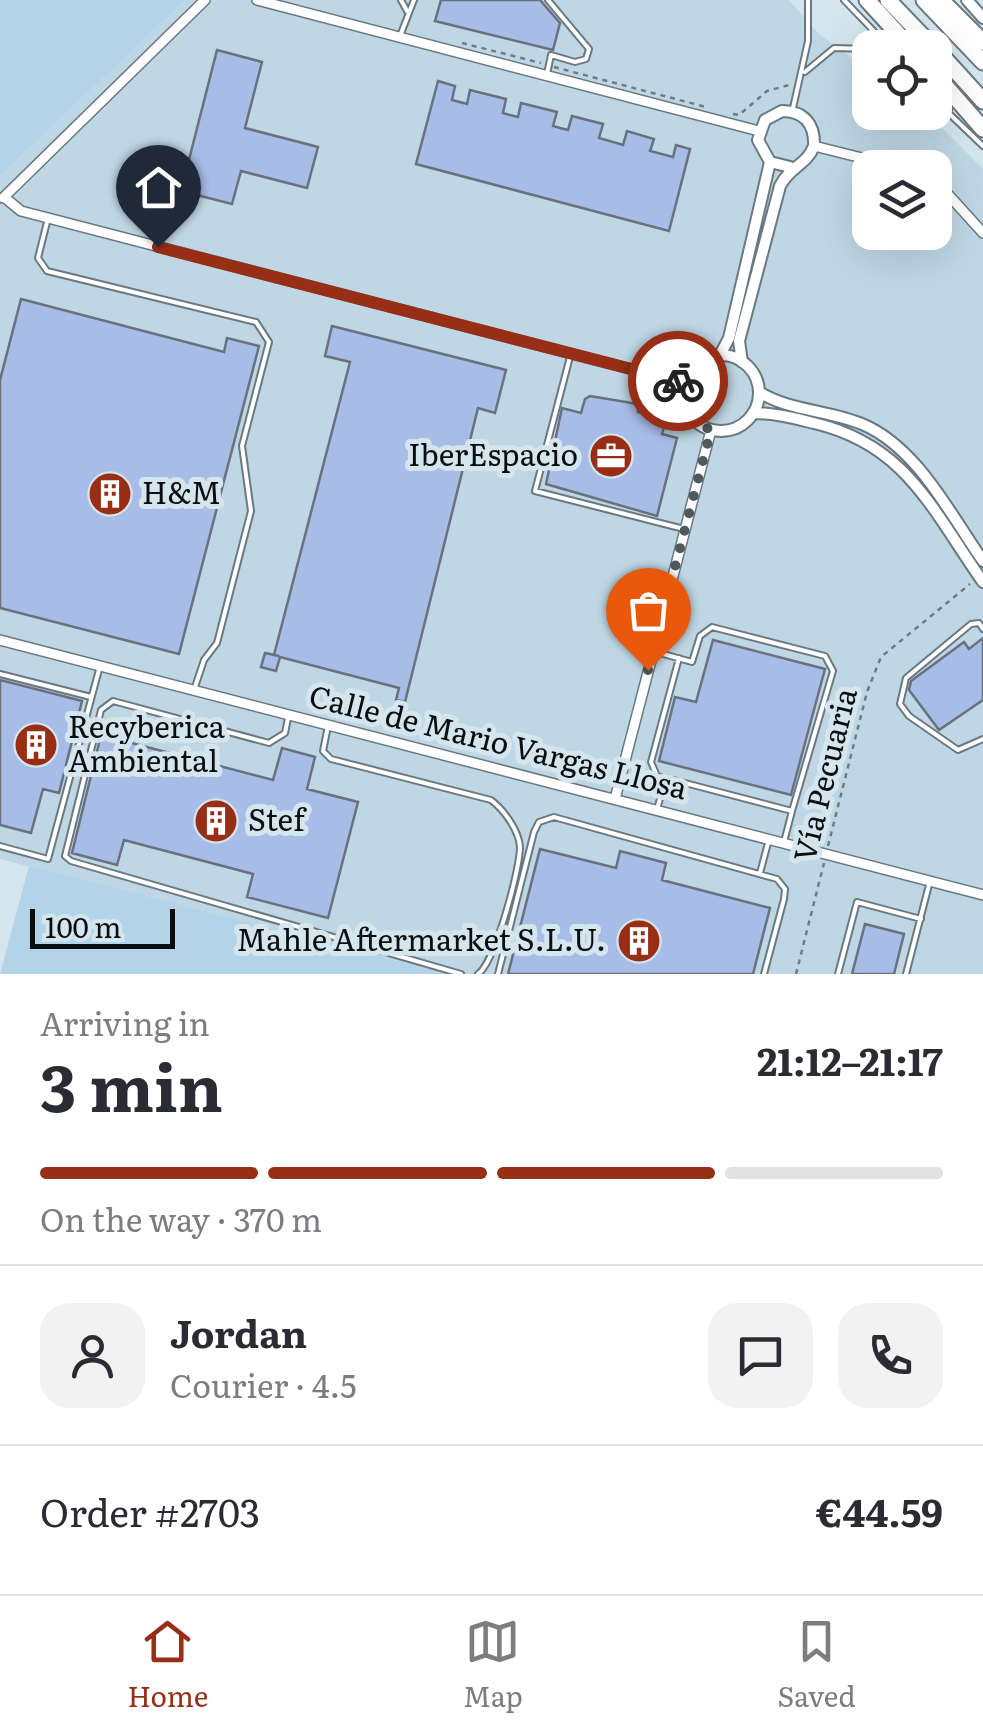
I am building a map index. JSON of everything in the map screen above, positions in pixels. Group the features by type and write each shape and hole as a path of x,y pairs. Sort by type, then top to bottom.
{"highway":[{"path":"867,0 894,30"},
{"path":"888,0 917,30"},
{"path":"924,0 983,62"},
{"path":"941,0 983,42"},
{"path":"952,67 983,102"},
{"path":"952,98 982,139"}],"street":[{"path":"205,0 2,199 21,211 684,383"},
{"path":"258,0 759,131"},
{"path":"967,0 983,18"},
{"path":"792,111 810,123 814,146 805,161 790,167 770,162 760,150 759,131 773,114 792,111"},
{"path":"814,146 852,156"},
{"path":"720,356 729,338 769,182 770,162"},
{"path":"742,362 740,341 780,186 790,167"},
{"path":"952,199 983,234"},
{"path":"720,356 742,362 752,372 759,392 753,413 736,428 711,430 691,417 683,395 684,383 696,364 720,356"},
{"path":"759,392 863,424 888,438 919,470 983,561"},
{"path":"753,413 772,413 825,425 878,447 910,477 981,579"},
{"path":"615,798 711,430"},
{"name":"Calle de Mario Vargas Llosa","path":"0,640 983,895"}],"lane":[{"path":"401,0 407,12"},
{"path":"400,36 414,0"},
{"path":"547,74 551,55 575,62 586,58 589,49 548,0"},
{"path":"792,111 802,76 810,20 808,0"},
{"path":"844,0 873,30"},
{"path":"802,76 821,54 834,48 852,48"},
{"path":"952,112 982,139"},
{"path":"48,218 38,258 48,270 256,322 269,342 242,446 251,511 216,644 204,660 194,690"},
{"path":"571,354 535,491 685,529"},
{"path":"983,629 979,623 972,624 906,678 900,704 958,750 983,739"},
{"path":"652,651 692,662 700,636 712,627 814,650 831,664 833,671 784,843"},
{"path":"678,658 651,762 657,776 792,811"},
{"path":"0,846 48,859 100,666"},
{"path":"0,674 91,697"},
{"path":"288,716 285,734 269,743 113,701 108,704 102,710 66,856 71,861 461,974"},
{"path":"328,726 323,752 331,759 491,800 509,820 520,848 494,952 478,974"},
{"path":"657,810 666,778"},
{"path":"498,974 534,832 546,818 777,879 785,889 764,974"},
{"path":"760,874 769,838"},
{"path":"906,974 930,881"},
{"path":"838,974 856,902 920,918"}],"path":[{"name":"Vía Pecuaria","path":"796,974 872,674 881,657 981,579"}],"shaded area":[{"path":"0,0 185,0 0,176"},
{"path":"185,0 789,0 820,35 852,58 852,130 944,130 983,169 983,974 448,974 0,859 0,176"},
{"path":"29,866 53,872 448,974 0,974"}],"building":[{"path":"441,0 540,0 560,23 553,50 435,21"},
{"path":"217,50 262,62 245,128 318,147 307,188 241,171 232,204 181,191"},
{"path":"438,81 455,86 452,100 467,104 470,90 506,99 503,113 510,115 518,117 521,103 557,112 553,126 560,128 568,130 572,116 603,124 599,138 623,145 627,131 654,139 650,151 673,157 676,145 690,149 669,231 416,164"},
{"name":"H&M","path":"21,299 224,352 227,338 259,346 179,654 0,608 0,380"},
{"path":"332,326 506,370 495,413 478,408 405,702 396,700 399,688 280,657 276,671 261,667 265,653 274,655 350,362 325,356"},
{"name":"IberEspacio","path":"590,396 638,404 638,412 666,420 662,434 677,438 657,516 546,484 562,408 581,413 585,399"},
{"path":"983,638 983,700 939,730 909,690 911,681 964,642 969,649"},
{"path":"713,640 825,669 791,795 659,761 675,697 696,702"},
{"name":"Recyberica Ambiental","path":"0,680 82,701 59,793 43,789 31,833 0,825"},
{"name":"Stef","path":"101,735 273,780 282,748 315,757 307,789 358,802 328,918 247,897 253,874 124,840 117,865 72,853"},
{"name":"Mahle Aftermarket S.L.U.","path":"540,849 616,868 620,851 666,863 662,880 770,908 753,974 508,974"},
{"path":"865,924 904,934 894,974 852,974"}],"way so far":[{"path":"648,670 711,430 691,417 685,406 684,383 678,381"}],"place":[{"name":"IberEspacio","path":"611,456"},
{"name":"H&M","path":"110,494"},
{"name":"Recyberica Ambiental","path":"36,745"},
{"name":"Stef","path":"216,821"},
{"name":"Mahle Aftermarket S.L.U.","path":"639,941"}],"route":[{"path":"158,247 678,381"}]}
